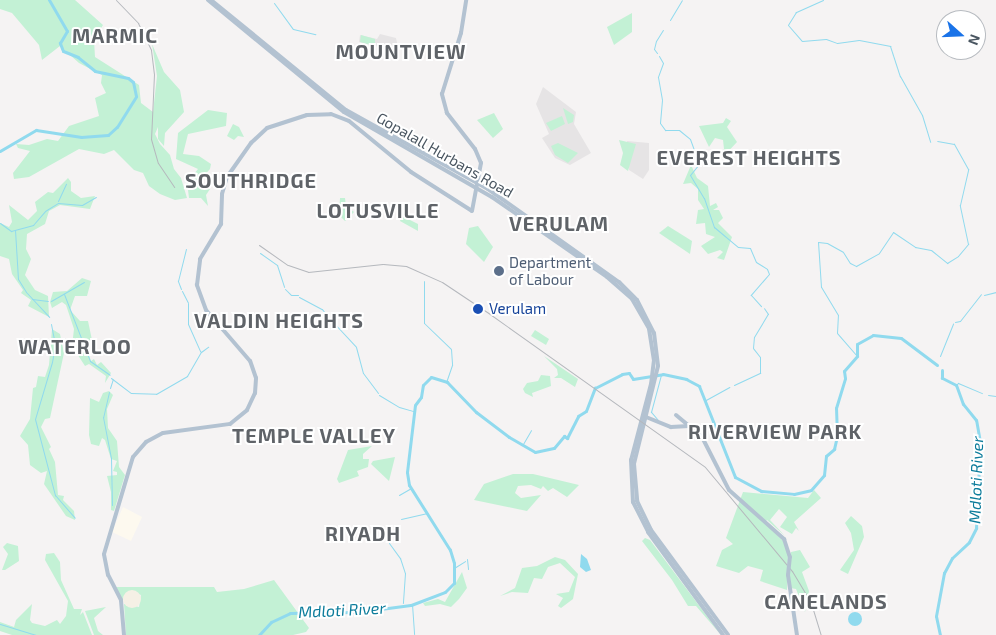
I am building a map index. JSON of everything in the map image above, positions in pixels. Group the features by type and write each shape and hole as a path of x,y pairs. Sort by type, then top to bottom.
{"main road":[{"name":"Gopalall Hurbans Road","path":"210,0 346,110 471,180 478,186"},
{"name":"Gopalall Hurbans Road","path":"210,0 344,112 465,181 484,189 628,294 648,326 656,364 649,408 644,416 644,426 635,459 634,482 638,507 650,532 728,635"},
{"path":"466,0 462,30 442,94 447,113 479,157 484,189 475,197 472,203 472,210"},
{"path":"124,635 121,600 108,575 104,554 133,457 146,442 163,433 230,424 247,410 255,393 256,378 250,361 206,310 196,279 202,255 221,224 224,184 247,148 262,132 277,123 312,114 331,114 348,121 408,170 472,210"},
{"path":"478,186 479,157"},
{"path":"472,210 482,172"},
{"path":"471,180 479,178"},
{"path":"465,181 474,188 475,197"},
{"path":"465,207 472,203"},
{"name":"Gopalall Hurbans Road","path":"652,390 632,452 629,478 634,506 650,532 723,635"},
{"path":"649,408 654,420"},
{"path":"676,415 705,442 728,488 782,536 790,557 788,575 797,635"},
{"path":"644,416 674,428 688,426"},
{"path":"644,426 654,420"}],"shaded area":[{"path":"380,34 396,38 399,52 359,42 360,35 377,39"},
{"path":"543,87 576,112 574,124 591,153 570,165 555,158 542,138 549,134 536,104"},
{"path":"627,141 649,143 649,170 643,179 629,170"},
{"path":"123,507 142,517 131,541 112,532"}],"green space":[{"path":"0,0 75,0 103,25 94,40 95,57 139,85 141,103 153,112 157,76 152,44 164,72 180,90 184,112 165,133 164,146 158,139 158,127 155,134 160,144 170,155 174,169 181,178 187,198 175,200 160,194 149,186 143,173 134,170 114,150 104,154 79,149 29,177 14,179 13,173 30,151 18,148 16,144 29,145 47,139 58,141 69,126 99,116 95,98 106,93 101,83 102,75 79,63 60,46 42,60 39,45 12,13 0,9"},
{"path":"632,13 632,32 614,45 607,27"},
{"path":"361,35 375,39 375,46 360,42"},
{"path":"563,108 574,115 573,122 568,124"},
{"path":"208,110 227,113 226,126 188,134 183,154 199,156 211,164 210,169 197,183 199,187 210,189 206,195 208,206 201,198 189,198 187,182 198,169 176,159 178,133"},
{"path":"494,113 503,129 493,138 477,120"},
{"path":"562,116 565,124 551,131 546,123"},
{"path":"726,118 731,121 727,127 737,142 723,157 719,155 724,149 723,140 715,138 709,147 699,126 723,123"},
{"path":"233,124 239,127 244,137 238,136 234,140 227,136"},
{"path":"619,140 636,144 628,171 620,165 623,153"},
{"path":"558,143 578,153 568,163 555,155 551,146"},
{"path":"691,165 697,178 708,186 710,206 716,203 718,207 713,210 719,210 723,218 718,223 732,237 724,260 717,258 723,252 720,250 708,254 701,246 715,237 706,234 705,223 696,224 698,210 704,209 698,200 698,189 691,183 683,184"},
{"path":"68,178 71,182 71,191 81,198 95,196 90,209 60,205 49,211 45,224 27,234 26,249 31,259 25,275 35,290 48,296 49,317 28,306 31,300 21,293 23,290 12,274 9,259 0,256 0,223 9,227 12,222 9,205 28,220 37,211 35,202 48,192 53,193"},
{"path":"340,198 345,198 346,206 354,212 345,221 339,215"},
{"path":"402,216 418,224 418,231 400,221"},
{"path":"478,226 493,247 484,262 466,244 469,228"},
{"path":"668,226 692,241 690,254 659,233"},
{"path":"82,278 91,281 87,296 75,296 70,310 80,321 88,321 92,340 88,341 88,352 91,361 94,359 97,365 101,362 111,373 105,383 106,376 89,364 85,366 72,346 74,329 66,305 62,302 52,308 50,302 53,292 67,291"},
{"path":"52,329 60,334 64,353 50,418 45,419 41,427 51,447 49,449 55,462 58,495 64,496 63,500 74,511 75,520 66,516 44,484 47,471 41,473 30,465 28,445 20,436 30,419 33,388 36,387 38,376 45,377 49,365"},
{"path":"535,330 549,339 546,345 531,336"},
{"path":"544,356 578,379 575,387 561,378 554,378 558,375 557,369"},
{"path":"541,375 550,376 551,386 532,393 533,397 525,393 523,389 527,383 538,381"},
{"path":"109,391 113,395 107,409 108,428 117,441 119,467 125,475 114,511 111,510 111,492 107,476 117,475 117,472 113,471 117,461 111,459 105,440 102,438 99,446 91,444 89,435 90,398 99,402 103,393"},
{"path":"372,446 363,454 363,459 369,459 368,467 357,471 359,476 339,483 337,479 348,450"},
{"path":"395,457 389,481 371,464 373,461"},
{"path":"513,474 533,474 579,485 567,497 553,488 548,491 543,486 541,489 531,485 518,486 515,493 521,498 541,495 527,511 474,500 484,484"},
{"path":"814,490 821,498 794,522 799,531 796,528 792,534 780,527 787,517 779,509 770,520 785,536 767,520 765,522 783,541 788,554 787,590 760,581 763,570 748,566 739,573 716,566 722,550 733,544 726,538 743,492 808,498"},
{"path":"851,516 862,526 864,537 848,574 840,570 854,550 851,533 845,523"},
{"path":"645,538 650,540 721,635 696,606 688,606 672,580 642,541"},
{"path":"7,543 18,546 19,561 2,570 8,554 3,547"},
{"path":"800,550 810,567 802,572 809,591 805,612 796,589 790,588 789,584 791,552"},
{"path":"54,553 60,562 61,580 74,609 82,609 80,615 83,612 92,635 12,635 0,631 0,622 14,627 16,620 32,604 30,620 32,623 45,626 57,620 60,624 66,616 68,601 45,560 46,554"},
{"path":"555,557 565,560 578,574 573,599 561,608 558,606 563,598 556,594 569,592 575,577 560,563 548,567 542,579 534,578 528,593 512,592 500,596 515,588 522,568 537,566"},
{"path":"462,572 467,588 451,607 440,604 425,606 423,603 438,599 445,602"},
{"path":"274,580 309,628 306,632 293,635 126,635 124,604 139,607 141,595 129,591 122,600 116,587 214,587 217,592 244,589"},
{"path":"106,607 94,618 98,631 103,635 94,635 85,611"}],"sand":[{"path":"132,590 138,593 141,599 138,605 132,608 126,605 123,599 126,593"}],"water":[{"path":"581,554 587,559 591,570 586,572 580,567"},
{"path":"852,612 858,612 862,619 858,626 852,626 848,622 848,616"}],"waterway":[{"path":"0,151 36,130 81,137 108,135 117,127 136,96 133,82 128,78 95,71 78,57 63,51 60,43 67,31 49,0"},
{"path":"670,20 682,0"},
{"path":"823,0 796,12 788,25 802,41 826,39 837,43 859,40 890,46 900,76 922,115 930,142"},
{"path":"274,3 293,29 315,34"},
{"path":"657,53 654,49 656,41 663,30"},
{"path":"659,56 663,63 658,77 662,100 660,123 665,130 679,130 690,139 699,164 690,175 704,198 714,227 738,247 750,248 756,262 767,269 769,274 751,295 761,306"},
{"path":"857,356 837,333 838,315 821,287 818,242 827,243 843,252 850,263 856,266 879,253 893,232 915,247 931,250 947,263 958,256 968,244 960,205 968,169 954,144 937,141"},
{"path":"58,201 66,184"},
{"path":"0,223 11,231 33,225 45,211 58,203 82,205 96,197"},
{"path":"15,230 18,279 26,292 49,317"},
{"path":"181,289 178,281 186,249"},
{"path":"260,253 277,265 284,287"},
{"path":"424,281 424,323 451,349 452,365 446,382"},
{"path":"51,301 84,282"},
{"path":"285,289 291,295 298,295"},
{"path":"182,291 188,303 188,324 200,351"},
{"path":"984,295 996,292"},
{"path":"64,294 90,361 110,375"},
{"path":"955,322 960,321 981,294"},
{"path":"299,297 322,309 330,320"},
{"path":"32,299 48,301"},
{"path":"734,385 760,373 760,357 753,348 754,337 768,314 764,308"},
{"path":"332,321 356,347 363,373 378,393"},
{"path":"940,356 953,323"},
{"path":"51,324 55,345 52,362 35,419 55,495 75,518"},
{"name":"Mdloti River","path":"259,635 271,622 290,613 358,612 411,605 445,592 454,583 454,563 450,550 409,485 407,472 415,405 421,397 423,385 431,377 447,382 476,412 509,437 535,452 554,448 564,436 567,438 578,416 586,411 595,388 622,374 629,373 633,379 663,374 686,379 699,386 735,477 761,491 794,494 811,490 824,475 826,456 834,449 837,436 836,408 845,378 844,371 857,356 857,344 873,335 901,338 937,365"},
{"path":"111,378 131,393 156,394 187,376 201,352 208,347"},
{"name":"Mdloti River","path":"940,635 936,616 944,573 952,558 969,542 976,528 980,442 976,420 963,404 956,385 942,378 942,370"},
{"path":"658,420 651,412 661,374"},
{"path":"110,388 113,379"},
{"path":"956,385 958,383 982,393"},
{"path":"704,401 729,387"},
{"path":"109,392 103,417 111,458 112,505"},
{"path":"379,395 399,407 413,411"},
{"path":"988,395 996,396"},
{"path":"523,444 531,430"},
{"path":"399,495 411,488"},
{"path":"401,519 427,513"},
{"path":"389,543 400,558 405,573 403,603"},
{"path":"467,559 468,569"},
{"path":"454,568 465,561"},
{"path":"412,604 414,634"},
{"path":"0,624 37,635"}],"railway":[{"path":"116,0 138,23 151,50 154,74 151,139 158,163 174,187"},
{"path":"259,245 288,265 308,272 383,264 406,266 442,282 487,312 705,467 792,571 811,603 821,635"}],"place":[{"name":"Department of Labour","path":"499,271"},
{"name":"Verulam","path":"478,309"}],"district":[{"name":"MARMIC","path":"115,35"},
{"name":"MOUNTVIEW","path":"401,51"},
{"name":"EVEREST HEIGHTS","path":"749,157"},
{"name":"SOUTHRIDGE","path":"251,180"},
{"name":"LOTUSVILLE","path":"378,210"},
{"name":"VERULAM","path":"559,223"},
{"name":"VALDIN HEIGHTS","path":"279,320"},
{"name":"WATERLOO","path":"75,346"},
{"name":"RIVERVIEW PARK","path":"775,431"},
{"name":"TEMPLE VALLEY","path":"314,435"},
{"name":"RIYADH","path":"363,533"},
{"name":"CANELANDS","path":"826,601"}]}
